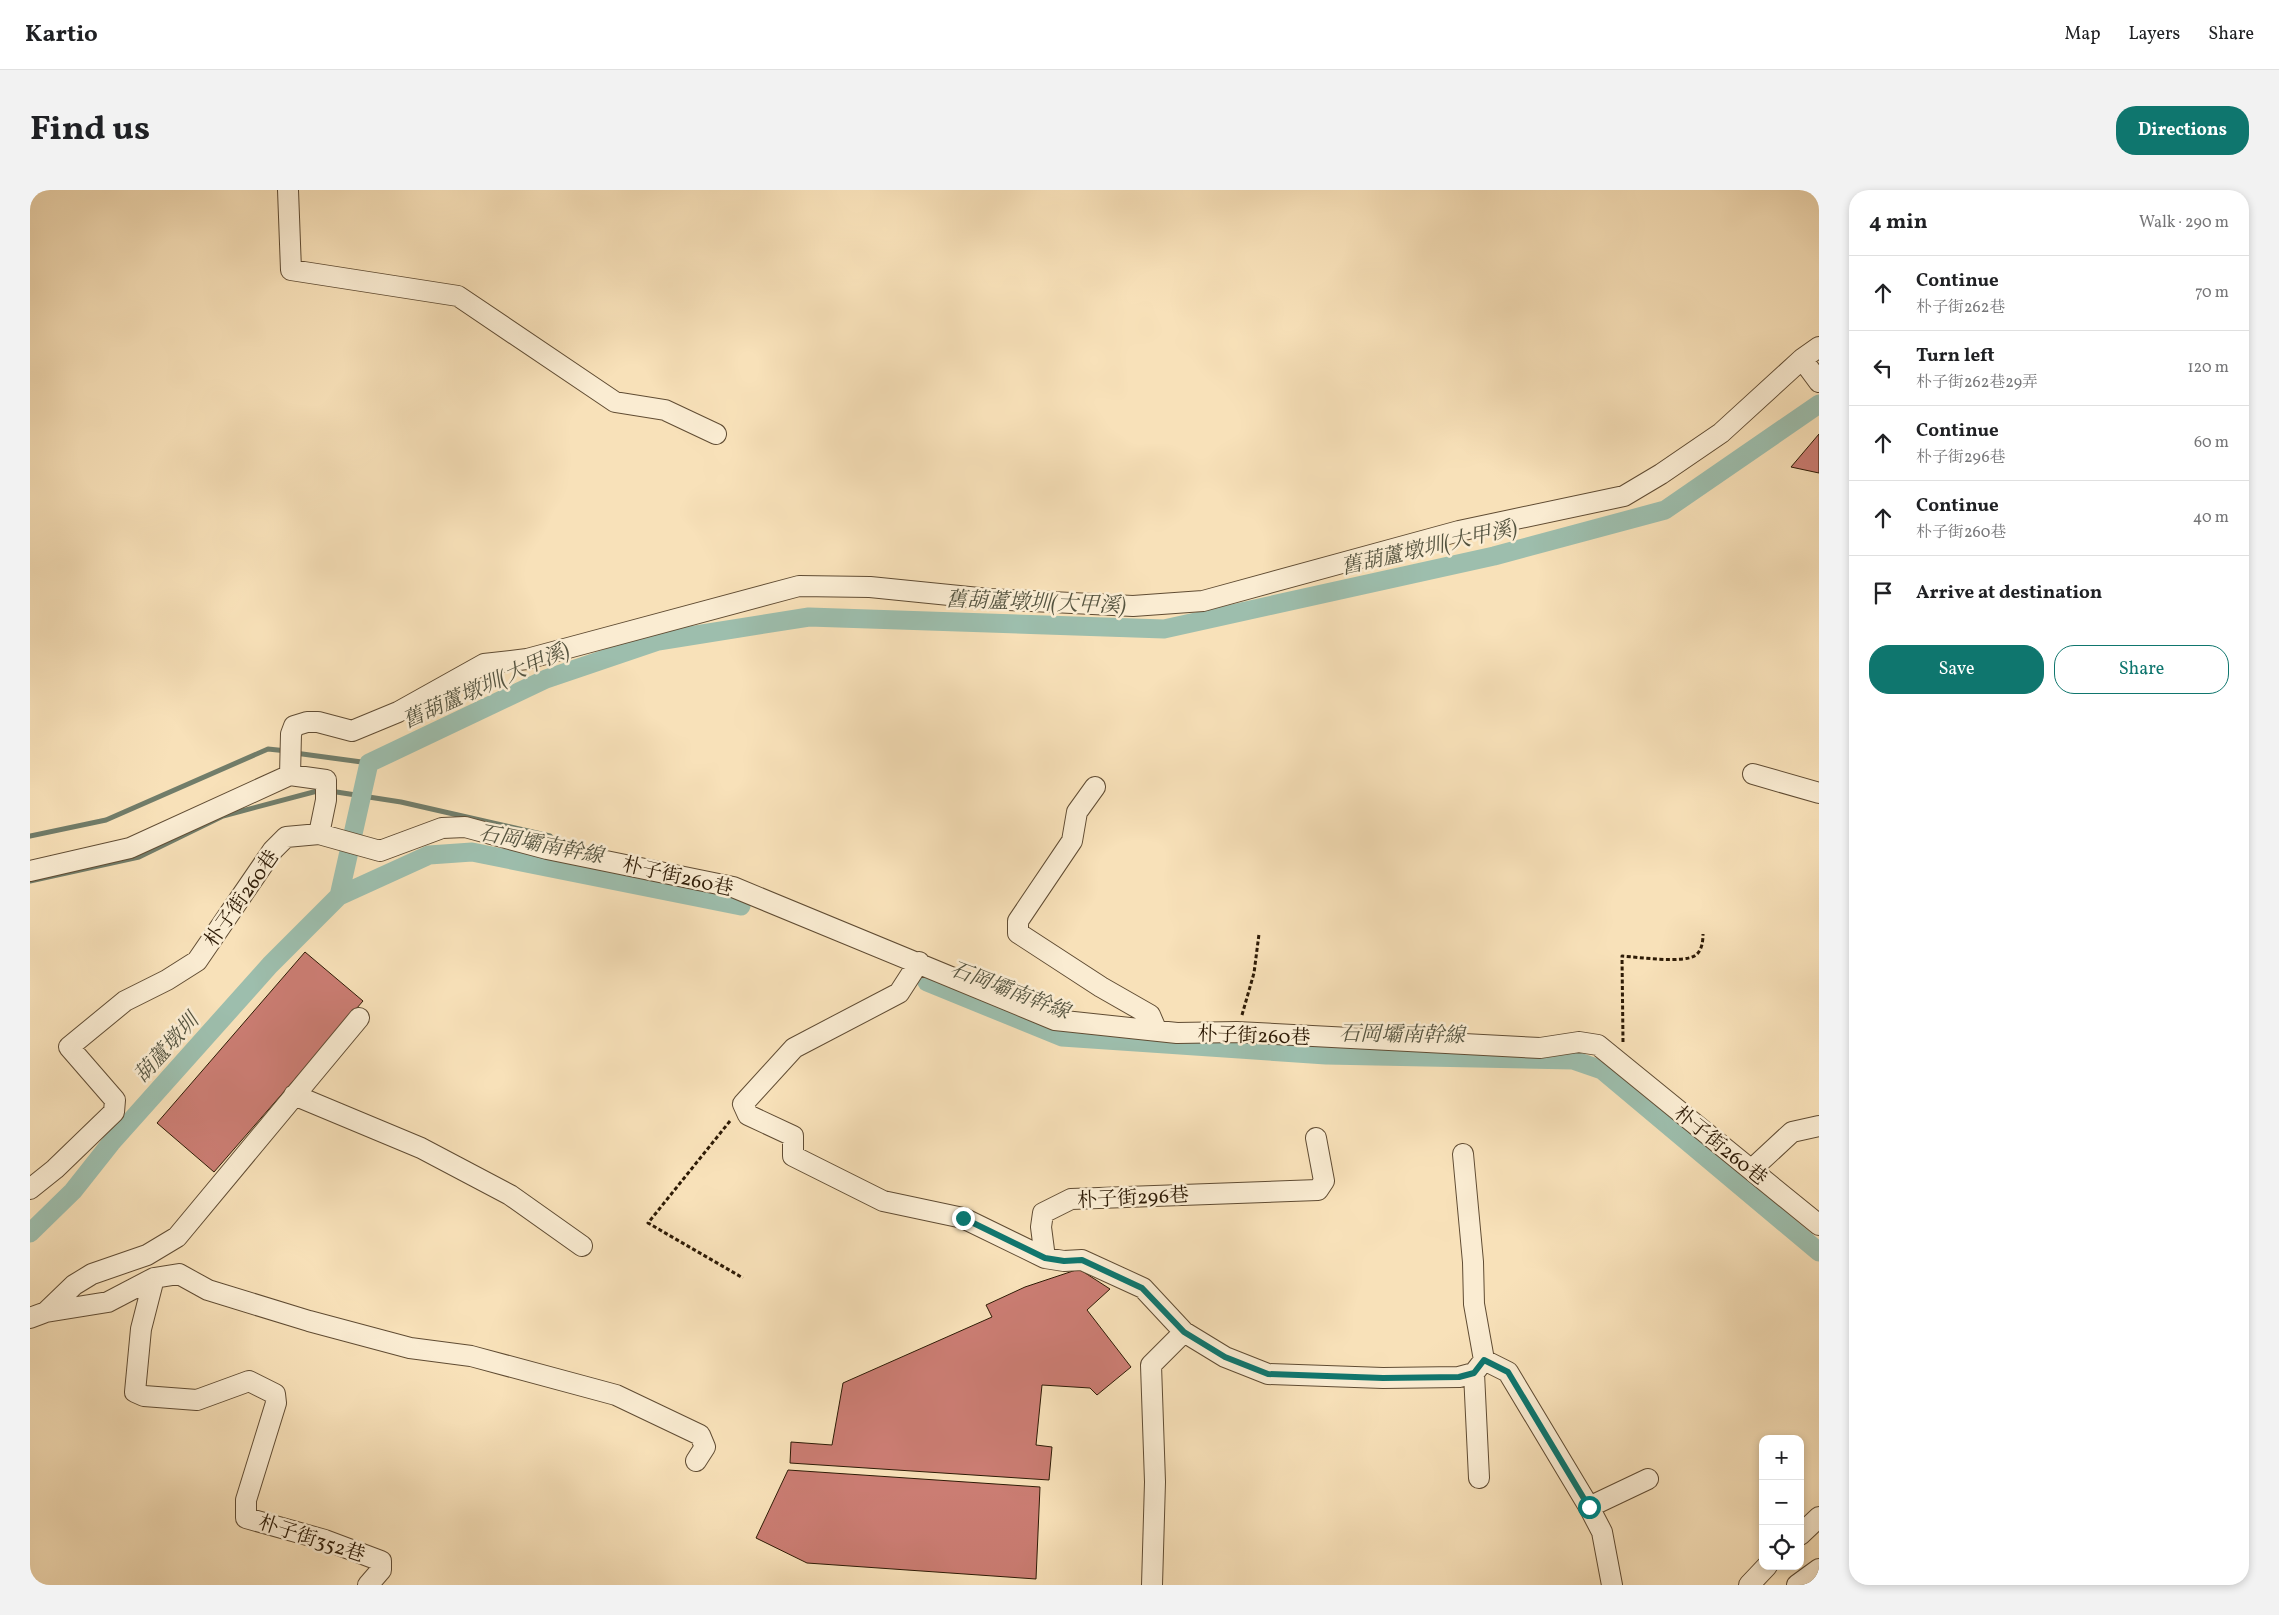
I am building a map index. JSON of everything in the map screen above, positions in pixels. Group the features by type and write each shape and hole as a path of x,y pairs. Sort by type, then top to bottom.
{"street":[{"path":"288,190 291,270 458,296 615,402 666,410 716,434"},
{"path":"290,775 291,734 294,726 307,722 352,731 398,712 484,664 527,659 799,586 870,587 989,600 1132,606 1203,602 1459,531 1624,496 1661,474 1721,433 1802,359 1819,347"},
{"path":"1802,359 1819,382"},
{"path":"1753,774 1819,793"},
{"path":"30,871 130,848 290,775 326,780 326,800 319,834"},
{"path":"1095,787 1077,812 1072,841 1018,921 1018,933 1101,988 1150,1015 1156,1029"},
{"name":"朴子街260巷","path":"30,1189 55,1169 114,1112 115,1100 69,1047 125,1001 167,980 197,961 279,844 286,837 319,834 380,851 442,828 465,826 547,849 733,887 919,962 1055,1020 1156,1029 1177,1033 1237,1032 1540,1048 1579,1042 1598,1046 1819,1225"},
{"path":"919,962 899,994 794,1048 743,1104 748,1115 793,1136 793,1156 883,1201 963,1218 1045,1258 1064,1261 1082,1260 1142,1288 1184,1332 1225,1357 1268,1374 1383,1378 1459,1377 1479,1366 1508,1372 1602,1532 1612,1585"},
{"path":"38,1315 74,1285 92,1274 147,1255 176,1238 359,1018"},
{"path":"294,1096 421,1148 510,1195 582,1246"},
{"path":"1752,1169 1792,1132 1819,1126"},
{"name":"朴子街296巷","path":"1045,1258 1041,1226 1043,1213 1071,1199 1318,1190 1324,1181 1316,1138"},
{"path":"1463,1154 1473,1262 1479,1366 1480,1478"},
{"path":"38,1315 108,1302 154,1278 179,1274 208,1290 309,1321 410,1348 471,1356 616,1395 700,1436 705,1447 696,1461"},
{"name":"朴子街352巷","path":"154,1278 141,1328 135,1392 144,1396 197,1400 249,1381 275,1394 276,1403 246,1500 246,1518 325,1540 381,1561 381,1570 368,1585"},
{"path":"1152,1585 1156,1482 1151,1365 1184,1332"},
{"path":"1589,1507 1648,1479"},
{"path":"1804,1531 1819,1517"},
{"path":"1797,1585 1819,1569"},
{"path":"1749,1585 1763,1570"}],"path":[{"path":"1237,1032 1254,973 1259,934"},
{"path":"1623,1065 1622,956 1686,960 1696,955 1703,945 1703,934"},
{"path":"743,1104 648,1223 743,1278"}],"building":[{"path":"1819,434 1819,473 1791,467"},
{"path":"305,952 363,1001 214,1172 157,1123"},
{"path":"1079,1269 1110,1289 1087,1310 1131,1367 1097,1395 1090,1388 1042,1385 1036,1445 1052,1447 1049,1480 790,1463 791,1442 832,1445 843,1383 992,1317 986,1305 1025,1287"},
{"path":"788,1470 1040,1487 1036,1579 807,1563 756,1538"}],"waterway":[{"name":"舊葫蘆墩圳(大甲溪)","path":"339,896 369,763 546,679 658,641 809,617 1164,629 1494,556 1665,510 1819,404"},
{"path":"30,836 106,820 268,749 287,751"},
{"path":"295,753 369,763"},
{"path":"30,881 139,857 223,816 321,790"},
{"path":"330,791 401,802 550,836 557,844"},
{"name":"葫蘆墩圳","path":"30,1233 73,1191 111,1143 270,965 339,896 429,855 472,852 741,906"},
{"name":"石岡壩南幹線","path":"927,982 1062,1037 1326,1055 1573,1060 1602,1070 1819,1252"}],"route":[{"path":"963,1218 1045,1258 1064,1261 1082,1260 1142,1288 1184,1332 1225,1357 1268,1374 1383,1378 1459,1377 1474,1373 1484,1360 1508,1372 1589,1507"}]}
